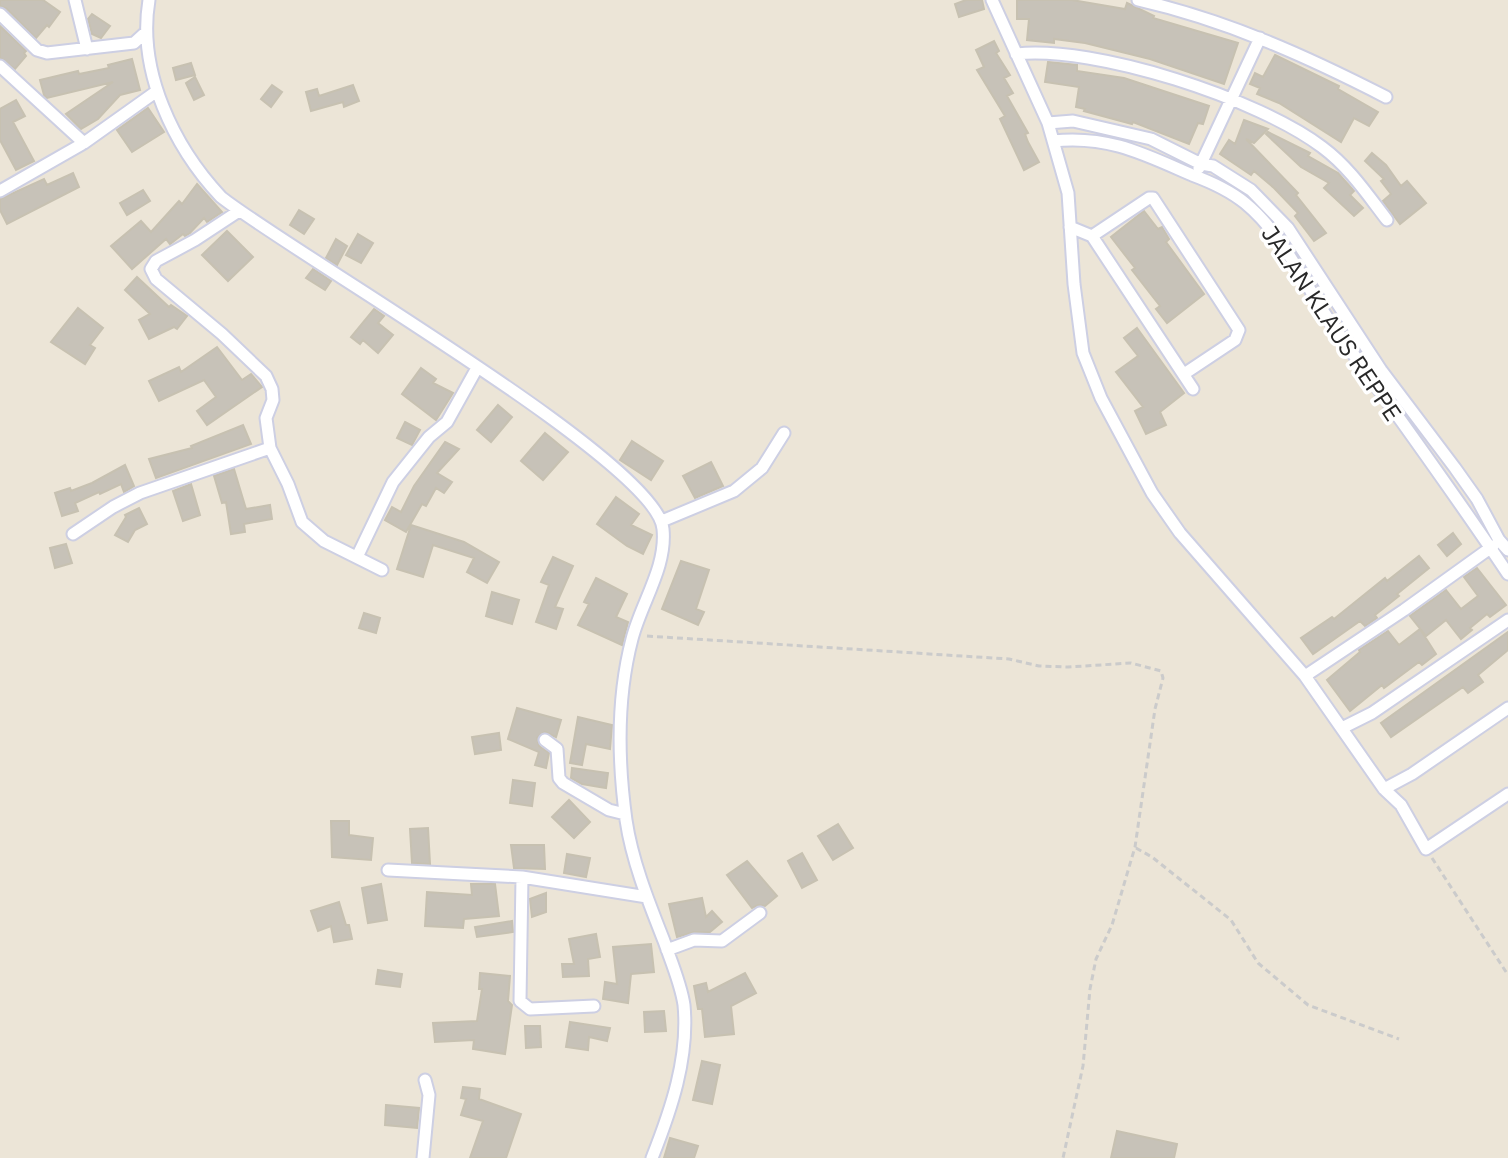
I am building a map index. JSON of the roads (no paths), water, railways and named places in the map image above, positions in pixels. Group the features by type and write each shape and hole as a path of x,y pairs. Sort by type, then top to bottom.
{"street":[{"path":"75,0 87,49"},
{"path":"149,0 146,32 157,91 188,156 203,178 239,211 556,421 618,469 662,521 664,545 632,636 621,711 625,814 647,897 684,1003 682,1060 652,1158"},
{"path":"992,0 1048,123 1068,193 1074,284 1083,353 1101,398 1152,493 1180,533 1305,676 1384,789 1401,805 1426,849 1508,794"},
{"path":"1138,0 1188,12 1260,38 1302,55 1386,97"},
{"path":"0,14 37,50 55,54 134,43 146,32"},
{"path":"1195,176 1260,38"},
{"path":"1016,54 1039,51 1137,68 1230,100 1286,125 1322,147 1351,172 1387,220"},
{"path":"0,66 84,143"},
{"path":"0,191 84,143 157,91"},
{"name":"JALAN KLAUS REPPE","path":"1048,123 1073,121 1151,139 1201,164 1213,166 1251,190 1288,228 1381,370 1477,499 1499,540 1508,550"},
{"name":"JALAN KLAUS REPPE","path":"1053,141 1079,138 1151,155 1209,180 1245,202 1293,262 1372,382 1508,574"},
{"path":"1092,236 1153,198 1239,330 1235,340 1184,374"},
{"path":"239,211 156,261 151,269 156,279 222,334 266,376 273,400 266,418 270,448 302,522 311,532 382,570"},
{"path":"1070,227 1092,236 1193,389"},
{"path":"357,557 393,482 429,437 447,422 477,368"},
{"path":"662,521 734,491 762,468 784,433"},
{"path":"73,534 140,493 270,448"},
{"path":"1305,676 1404,610 1499,540"},
{"path":"1342,728 1372,713 1508,620"},
{"path":"1384,789 1412,774 1508,708"},
{"path":"545,740 557,749 559,778 563,783 609,810 625,814"},
{"path":"388,870 522,877 647,897"},
{"path":"522,877 520,1001 530,1009 594,1006"},
{"path":"667,950 694,940 722,941 760,913"},
{"path":"423,1158 429,1095 425,1080"}]}
